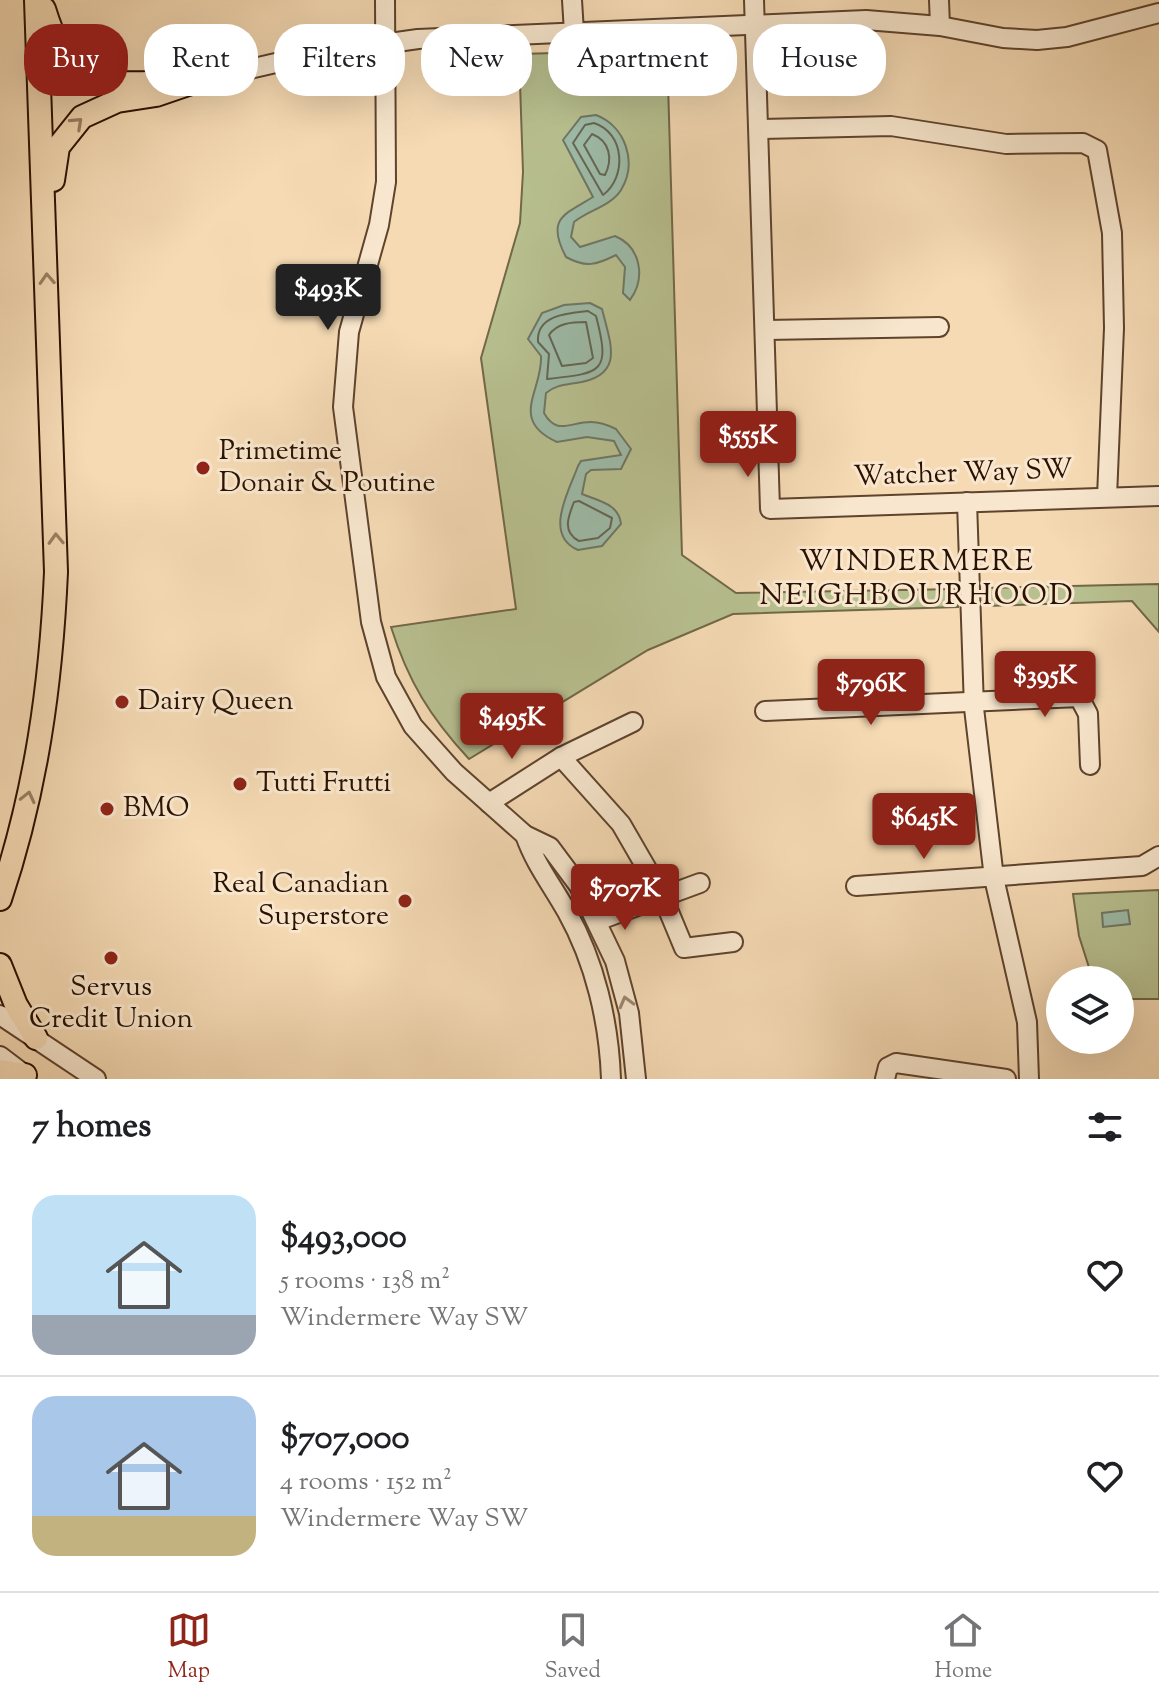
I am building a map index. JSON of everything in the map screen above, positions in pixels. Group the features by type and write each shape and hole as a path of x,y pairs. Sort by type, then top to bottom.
{"main road":[{"path":"39,0 65,58 86,77 116,85 144,84"},
{"path":"0,899 15,855 43,735 52,660 56,572 39,0"},
{"path":"45,221 58,147 82,117 117,101 150,96"},
{"path":"0,965 16,1005 36,1038"},
{"path":"0,1071 28,1077"}],"street":[{"path":"385,0 386,24"},
{"path":"572,0 574,24"},
{"name":"Watcher Way SW","path":"754,0 754,24"},
{"path":"939,0 940,26"},
{"path":"776,24 866,20 940,26 1003,38 1037,40 1067,37 1159,13"},
{"path":"405,41 548,33"},
{"path":"386,96 386,182 379,225 349,332 343,407 347,459 371,622 386,677 413,726 454,772 525,835 550,847 579,886 615,961 629,1013 636,1079"},
{"name":"Watcher Way SW","path":"757,96 770,509 1159,496"},
{"name":"Watcher Way SW","path":"759,129 891,126 1006,144 1083,143 1097,150 1112,233 1114,328 1107,497"},
{"path":"766,330 939,327"},
{"path":"967,502 974,702 994,878 1027,1022 1029,1079"},
{"path":"765,711 1079,697 1087,705 1090,765"},
{"path":"489,803 561,757 633,722"},
{"path":"561,757 621,824 662,895 684,948 733,942"},
{"path":"525,835 534,860 582,941 605,1021 611,1079"},
{"path":"856,886 1150,869 1159,856"},
{"path":"597,921 700,883"},
{"path":"0,1015 96,1079"},
{"path":"0,1056 28,1077"},
{"path":"885,1079 888,1067 896,1063 1006,1079"}],"green space":[{"path":"548,53 548,96 668,96 682,555 736,593 958,589 958,607 733,614 648,650 469,759 422,698 391,627 516,609 481,358 520,223 523,172 520,96 532,96 532,54"},
{"path":"1159,584 1159,632 1132,601 986,606 985,588"},
{"path":"1159,890 1159,999 1134,999 1134,966 1089,966 1079,936 1073,894"}],"water":[{"path":"596,115 615,127 626,146 626,179 617,195 574,222 571,237 580,247 615,236 631,248 639,273 630,300 623,293 625,267 616,255 591,264 579,263 566,257 558,234 558,226 566,214 593,197 563,140 581,117"},
{"path":"590,303 602,309 611,346 608,366 602,374 592,379 553,388 546,393 544,413 559,426 591,422 610,426 616,429 631,449 621,469 591,470 586,474 582,494 612,508 621,524 602,546 578,550 562,534 560,523 578,466 581,461 621,455 614,441 587,437 557,442 534,424 531,404 541,356 528,339 542,313 564,305"},
{"path":"1128,910 1130,924 1103,927 1102,913"}],"place":[{"name":"Primetime Donair & Poutine","path":"203,468"},
{"name":"Dairy Queen","path":"122,702"},
{"name":"Tutti Frutti","path":"240,784"},
{"name":"BMO","path":"107,809"},
{"name":"Real Canadian Superstore","path":"405,901"},
{"name":"Servus Credit Union","path":"111,958"}],"district":[{"name":"WINDERMERE NEIGHBOURHOOD","path":"917,579"}]}
